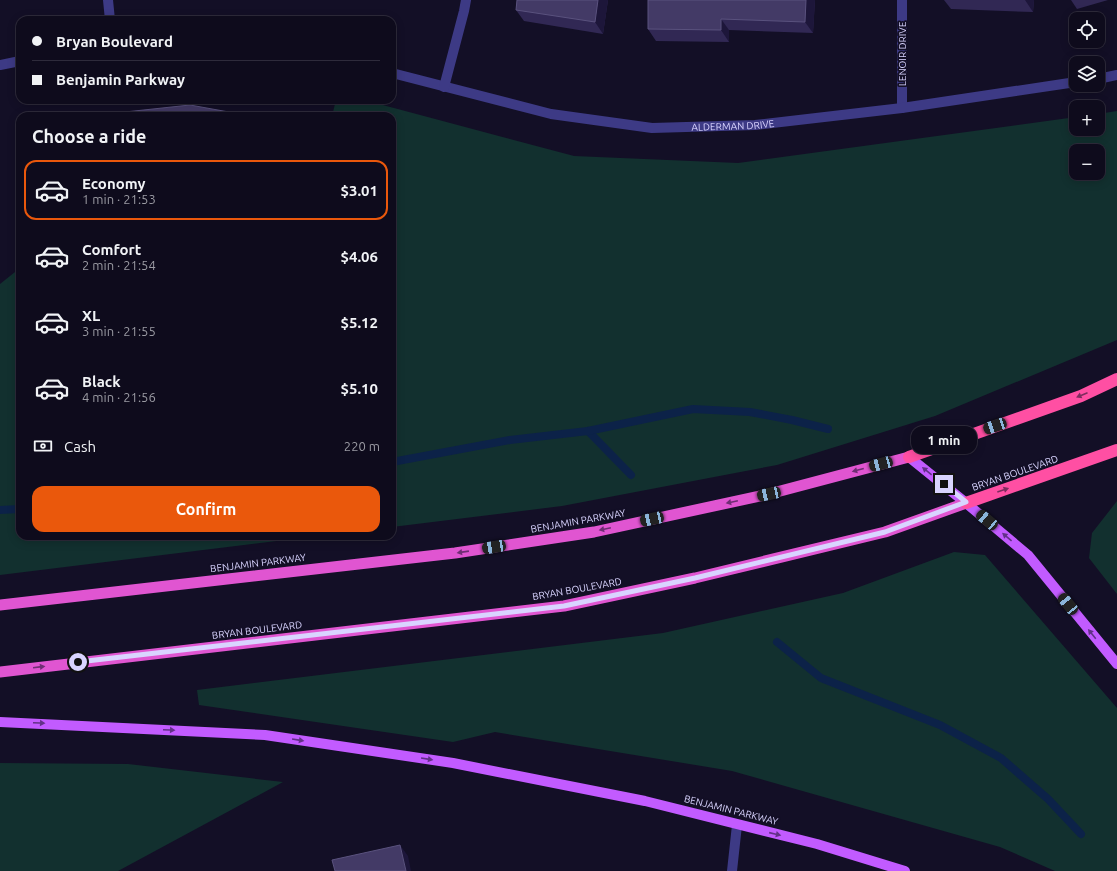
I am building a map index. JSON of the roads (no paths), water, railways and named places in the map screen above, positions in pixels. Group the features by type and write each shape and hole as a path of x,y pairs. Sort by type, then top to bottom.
{"highway":[{"path":"909,457 1081,396 1117,379"},
{"name":"BRYAN BOULEVARD","path":"0,672 564,606 695,578 885,532 966,502 1117,450"},
{"name":"BENJAMIN PARKWAY","path":"0,605 455,553 594,532 769,494 909,457"}],"main road":[{"path":"909,457 966,502 1028,555 1117,664"},
{"name":"BENJAMIN PARKWAY","path":"0,722 265,735 453,763 645,801 817,844 905,871"}],"street":[{"path":"108,0 110,16"},
{"path":"444,87 466,0"},
{"name":"LENOIR DRIVE","path":"902,0 902,108"},
{"path":"0,65 16,62"},
{"name":"ALDERMAN DRIVE","path":"396,74 550,114 652,128 755,125 902,108 1069,83"},
{"path":"1105,78 1117,75"},
{"path":"732,871 737,825"}],"waterway":[{"path":"396,461 510,440 588,431 693,409 750,412 828,429"},
{"path":"588,431 631,475"},
{"path":"0,510 16,509"},
{"path":"777,642 821,678 940,725 1001,758 1048,799 1081,834"}]}
